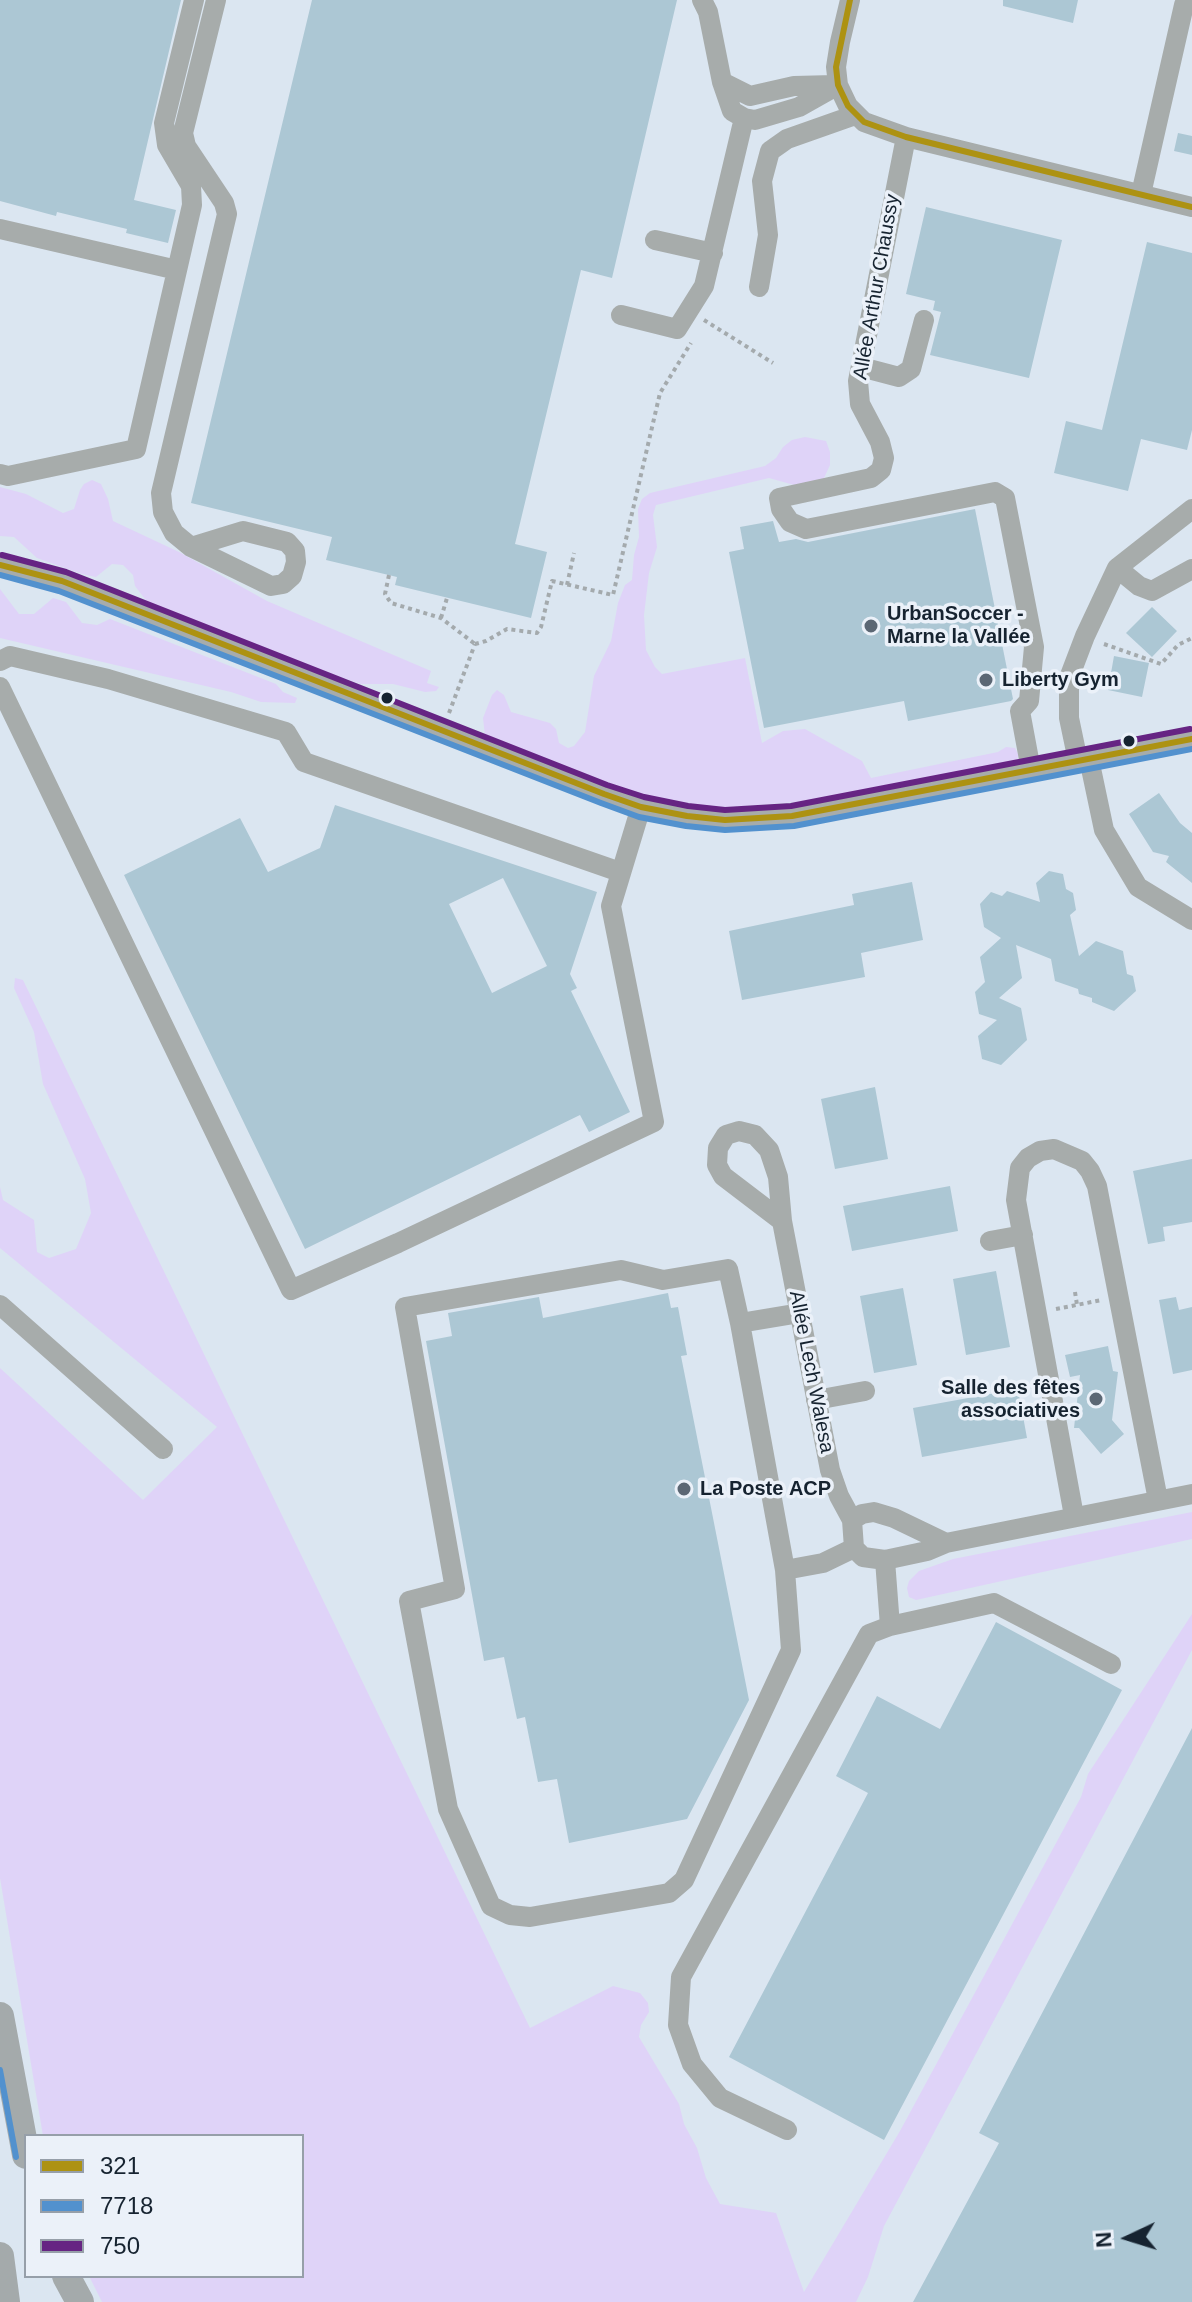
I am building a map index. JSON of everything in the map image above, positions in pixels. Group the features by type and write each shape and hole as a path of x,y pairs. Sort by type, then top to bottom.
{"highway":[{"path":"0,2016 24,2144"},
{"path":"0,2256 6,2302"},
{"path":"67,2278 80,2302"}],"street":[{"path":"0,474 8,476 136,449 192,205 191,186 167,145 164,123 194,0"},
{"path":"191,547 243,531 287,542 295,551 296,562 292,576 283,584 271,586 191,547 174,533 163,512 161,493 227,214 224,203 186,146 183,133 216,0"},
{"path":"702,0 708,12 722,82 732,111 755,120 799,107 838,85"},
{"path":"845,1 836,67 841,95 855,115 882,130 906,137 1192,207"},
{"path":"1141,194 1184,5"},
{"path":"722,82 750,96 794,86 838,85"},
{"path":"759,287 768,235 762,181 770,151 787,139 855,115"},
{"path":"621,315 677,329 704,286 744,118"},
{"name":"Allée Arthur Chaussy","path":"906,137 858,381 860,404 880,442 884,458 881,470 871,478 779,498 781,509 790,522 806,529 995,492 1005,498 1034,647 1029,701 1020,711 1031,770"},
{"path":"0,229 177,270"},
{"path":"655,240 713,253"},
{"path":"861,367 899,377 911,369 924,320"},
{"path":"1192,509 1117,568 1069,678 1069,718 1104,830 1138,887 1192,920"},
{"path":"0,565 62,581 641,807 712,819 792,816 1192,739"},
{"path":"1117,568 1139,586 1152,591 1192,569"},
{"path":"0,661 10,656 108,679 286,732 304,762 620,872"},
{"path":"0,687 291,1290 654,1122 611,906 641,807"},
{"path":"1074,1516 1016,1200 1020,1168 1028,1158 1040,1151 1054,1149 1067,1152 1082,1161 1097,1186 1158,1500"},
{"name":"Allée Lech Walesa","path":"782,1221 830,1470 852,1520 854,1548"},
{"path":"990,1241 1023,1235"},
{"path":"728,1269 740,1323 785,1570 791,1650 684,1880 669,1893 530,1917 510,1915 491,1906 448,1809 409,1601 455,1589 405,1307 621,1270 663,1280 728,1269"},
{"path":"0,1305 163,1449"},
{"path":"740,1323 800,1313"},
{"path":"816,1400 865,1391"},
{"path":"785,1570 823,1563 854,1548 863,1557 885,1560 927,1551 946,1543 1192,1494"},
{"path":"852,1520 874,1512 946,1543"},
{"path":"885,1560 890,1626"},
{"path":"787,2130 720,2098 692,2064 678,2025 681,1977 869,1634 890,1626 994,1603 1111,1664"}],"path":[{"path":"713,309 703,320 773,363"},
{"path":"475,644 507,629 537,633 552,581 613,595 660,393 698,333"},
{"path":"567,585 574,553"},
{"path":"389,575 385,594 391,603 441,618 475,644"},
{"path":"441,618 447,598"},
{"path":"1085,636 1161,664 1178,645 1192,638"},
{"path":"449,712 475,644"},
{"path":"1075,1292 1077,1305"},
{"path":"1038,1313 1119,1296"}],"shaded area":[{"path":"805,437 826,441 830,452 830,465 824,478 814,486 794,485 769,478 656,505 653,515 657,547 649,573 644,615 646,650 655,667 662,674 745,658 762,743 783,731 805,729 862,761 871,778 998,752 1006,747 1015,748 1019,756 1015,762 819,800 721,808 695,807 621,789 485,736 483,718 497,690 504,695 511,712 550,723 556,729 559,743 568,748 574,746 585,732 594,676 611,641 618,603 625,585 632,580 639,537 638,509 642,499 650,493 765,466 792,440"},
{"path":"92,480 101,484 113,521 179,552 267,601 431,671 427,683 439,687 436,691 425,692 393,684 361,684 322,671 148,603 135,586 133,575 123,565 112,564 96,577 82,574 37,558 14,537 0,536 0,487 26,494 63,513 74,509 80,490"},
{"path":"0,589 19,614 34,614 53,598 66,602 82,623 97,625 110,619 276,684 283,692 297,698 295,703 261,702 231,692 0,638"},
{"path":"15,978 23,980 530,2028 613,1986 640,1993 648,2003 649,2012 641,2025 639,2037 679,2104 706,2178 720,2204 776,2213 804,2292 900,2131 1081,1797 1088,1774 1192,1614 1192,1650 884,2226 868,2277 856,2302 102,2302 90,2278 304,2278 304,2134 43,2134 0,1878 0,1368 143,1500 217,1427 0,1248 0,1187 3,1200 34,1220 37,1252 49,1258 76,1249 91,1213 85,1179 43,1084 34,1032 14,988"},
{"path":"1192,1512 1192,1539 916,1600 909,1597 909,1581 919,1571 953,1559"}],"building":[{"path":"0,0 181,0 134,200 176,210 168,243 126,233 127,229 57,212 56,216 0,201"},
{"path":"312,0 677,0 612,278 581,270 515,544 547,552 531,618 395,585 397,577 326,560 332,537 191,503"},
{"path":"1003,0 1078,0 1073,23 1003,6"},
{"path":"1178,133 1192,136 1192,155 1174,151"},
{"path":"926,207 1062,240 1029,378 930,355 941,312 933,310 935,301 906,294"},
{"path":"1147,242 1192,253 1192,430 1187,450 1141,439 1128,491 1054,473 1066,421 1102,430"},
{"name":"UrbanSoccer - Marne la Vallée","path":"975,509 1013,699 908,721 904,701 764,728 729,552 744,549 740,527 773,521 779,542 796,539 808,542"},
{"path":"1152,607 1177,631 1152,657 1126,633"},
{"path":"1114,656 1149,663 1142,697 1108,690"},
{"path":"1159,793 1180,823 1192,833 1192,883 1166,862 1169,856 1153,852 1129,814"},
{"path":"335,805 597,892 570,974 577,988 571,991 630,1112 589,1132 580,1115 305,1249 124,875 240,818 268,872 320,848","holes":["503,878 547,966 492,993 449,904"]},
{"path":"1049,871 1063,874 1066,889 1073,893 1076,910 1070,915 1079,956 1096,941 1123,951 1127,974 1133,976 1136,991 1114,1011 1092,1002 1092,998 1079,994 1078,989 1055,981 1051,959 1016,945 1022,978 999,998 1021,1008 1027,1040 1001,1065 982,1059 978,1036 997,1020 979,1014 975,992 985,982 980,957 1001,938 984,927 980,904 991,892 1002,896 1007,891 1040,902 1036,883"},
{"path":"912,882 923,940 861,953 865,977 742,1000 729,931 854,905 852,894"},
{"path":"875,1087 888,1159 835,1169 821,1099"},
{"path":"1192,1159 1192,1222 1163,1227 1165,1241 1148,1244 1133,1171"},
{"path":"950,1186 958,1231 852,1251 843,1206"},
{"path":"996,1271 1010,1347 966,1355 953,1279"},
{"path":"903,1288 917,1365 874,1373 860,1296"},
{"path":"668,1293 671,1308 678,1307 687,1355 681,1356 749,1700 687,1819 569,1843 557,1779 538,1782 525,1717 517,1719 504,1657 484,1661 426,1341 452,1336 448,1313 539,1297 543,1318"},
{"path":"1176,1297 1179,1310 1192,1307 1192,1370 1173,1374 1159,1300"},
{"name":"Salle des fêtes associatives","path":"1108,1346 1113,1371 1118,1372 1112,1420 1124,1434 1101,1454 1079,1428 1074,1428 1080,1375 1070,1377 1065,1355"},
{"path":"1018,1389 1027,1438 922,1457 913,1408"},
{"path":"996,1622 1122,1690 884,2140 729,2057 868,1793 836,1776 877,1696 940,1729"},
{"path":"1192,1728 1192,2302 913,2302 999,2143 979,2133"}],"transit line":[{"name":"321","path":"850,0 836,67 838,85 848,106 864,122 906,137 1192,207"},
{"name":"750","path":"2,555 66,572 607,785 688,806 725,810 791,806 1190,729"},
{"name":"321","path":"0,565 62,581 604,794 641,807 687,816 725,820 792,816 1192,739"},
{"name":"7718","path":"0,575 59,591 639,817 686,826 725,830 794,826 1192,749"},
{"name":"7718","path":"0,2070 16,2157"}],"place":[{"name":"UrbanSoccer - Marne la Vallée","path":"871,626"},
{"name":"Liberty Gym","path":"986,680"},
{"name":"Salle des fêtes associatives","path":"1096,1399"},
{"name":"La Poste ACP","path":"684,1489"}]}
